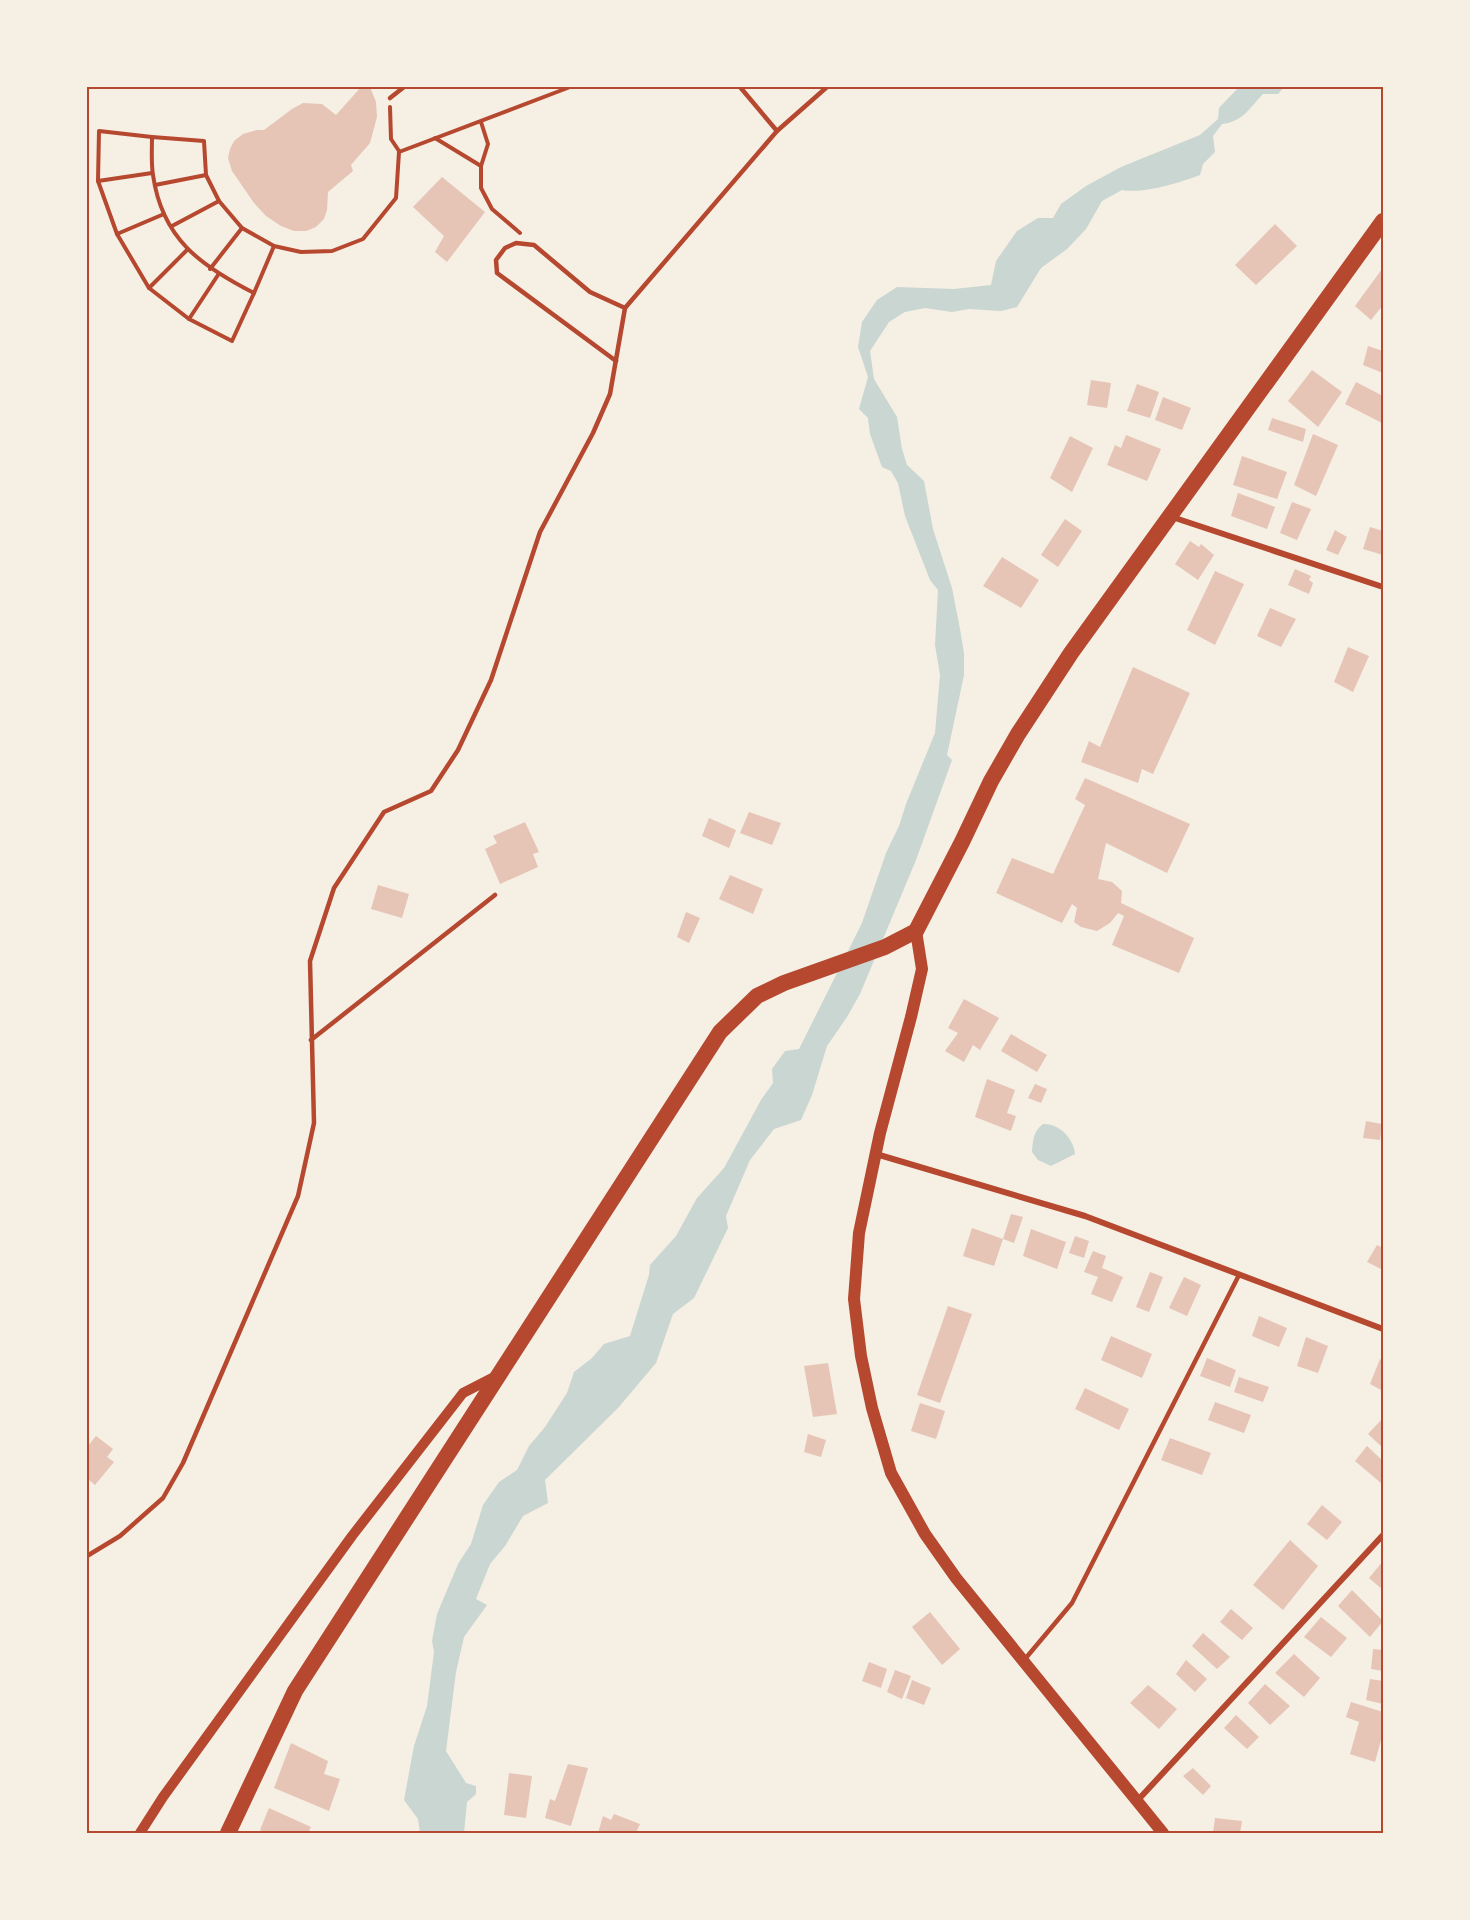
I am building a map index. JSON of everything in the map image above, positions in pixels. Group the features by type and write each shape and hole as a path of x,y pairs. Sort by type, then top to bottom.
{"highway":[{"path":"228,1833 295,1691 720,1032 757,996 784,983 885,947 916,932 1018,734 1071,652 1383,221"}],"main road":[{"path":"916,932 922,969 875,1154 859,1233 854,1299 861,1356 872,1408 891,1473 925,1534 956,1578 1163,1833"}],"street":[{"path":"1168,516 1383,587"},
{"path":"875,1154 1084,1216 1383,1329"},
{"path":"140,1833 163,1797 352,1536 463,1393 501,1374"},
{"path":"1138,1800 1383,1535"}],"lane":[{"path":"390,98 404,87"},
{"path":"740,87 777,131"},
{"path":"87,1556 120,1536 163,1498 183,1463 298,1196 314,1123 310,961 334,888 384,812 431,791 458,750 490,680 540,532 593,433 610,394 625,308 777,131 827,87"},
{"path":"616,361 497,273 496,260 505,248 516,243 534,244 590,292 625,308"},
{"path":"312,1040 495,896"},
{"path":"1024,1660 1072,1603 1239,1275"}],"path":[{"path":"399,152 570,87"},
{"path":"274,246 232,341 189,319 149,288 117,234 98,181 99,131 204,141 206,175 219,201 242,228 274,246 302,252 332,251 363,239 396,198 399,152 391,139 390,98"},
{"path":"481,122 488,144 481,166 481,189 492,209 534,244"},
{"path":"152,137 152,173 155,185 164,214 187,250 210,269 254,292"},
{"path":"435,137 481,166"},
{"path":"98,181 152,173"},
{"path":"155,185 206,175"},
{"path":"172,226 219,201"},
{"path":"117,234 164,214"},
{"path":"210,269 242,228"},
{"path":"149,288 187,250"},
{"path":"189,319 218,274"}],"shaded area":[{"path":"1239,87 1284,87 1278,94 1263,94 1241,117 1222,124 1213,136 1215,152 1203,164 1200,175 1150,189 1122,190 1102,201 1086,229 1067,249 1041,268 1017,307 1001,311 969,309 952,312 925,308 905,312 889,322 870,351 874,379 897,417 907,465 924,481 933,529 952,588 964,653 964,675 947,755 952,760 916,860 860,994 827,1046 812,1095 801,1120 774,1129 750,1160 726,1216 728,1228 694,1298 673,1314 656,1363 618,1408 545,1480 548,1503 523,1516 505,1546 490,1564 476,1599 487,1605 464,1637 456,1672 446,1751 466,1783 476,1786 476,1794 467,1802 464,1833 420,1833 418,1819 404,1800 414,1746 427,1706 434,1652 432,1641 437,1614 458,1564 471,1544 483,1505 499,1482 517,1470 529,1446 545,1427 567,1393 574,1372 592,1358 604,1344 630,1336 650,1265 676,1236 697,1198 724,1168 761,1100 773,1083 772,1069 785,1051 799,1049 862,923 886,853 899,826 935,733 940,675 935,645 938,590 930,580 905,516 898,483 891,471 882,467 870,434 868,418 859,409 868,377 858,347 862,322 877,300 897,287 954,289 991,285 996,261 1017,231 1038,218 1053,218 1061,204 1086,186 1121,167 1200,135 1218,119 1219,108"},
{"path":"1043,1124 1055,1126 1065,1133 1072,1143 1075,1154 1051,1166 1038,1160 1032,1152 1033,1144 1035,1133"}],"building":[{"path":"361,87 370,87 376,102 377,117 370,143 351,165 353,171 328,192 324,219 316,227 306,231 294,231 281,226 266,216 254,203 232,171 228,158 234,141 243,134 264,130 303,103 322,104 336,115"},
{"path":"442,177 485,212 447,262 435,252 444,236 413,207"},
{"path":"1275,224 1297,246 1256,285 1235,265"},
{"path":"1382,269 1383,305 1371,320 1355,306"},
{"path":"1368,346 1383,351 1383,373 1363,365"},
{"path":"1312,370 1342,392 1318,427 1288,401"},
{"path":"1091,380 1111,383 1107,408 1087,405"},
{"path":"1356,382 1383,396 1382,423 1345,404"},
{"path":"1137,384 1159,392 1150,418 1127,411"},
{"path":"1163,397 1191,408 1182,430 1155,420"},
{"path":"1272,418 1306,429 1303,442 1268,430"},
{"path":"1313,434 1338,445 1316,496 1294,485"},
{"path":"1126,435 1161,449 1147,481 1107,465 1115,445 1121,448"},
{"path":"1070,436 1093,448 1072,492 1050,478"},
{"path":"1242,456 1287,472 1277,499 1233,485"},
{"path":"1238,493 1275,507 1267,529 1231,516"},
{"path":"1292,502 1311,509 1297,540 1280,533"},
{"path":"1065,519 1082,531 1058,567 1041,555"},
{"path":"1370,527 1383,531 1383,555 1363,549"},
{"path":"1335,530 1347,537 1338,555 1326,550"},
{"path":"1190,541 1199,547 1201,544 1214,555 1198,580 1175,564"},
{"path":"1002,557 1039,580 1021,608 983,586"},
{"path":"1295,569 1311,576 1309,580 1313,583 1309,594 1288,585"},
{"path":"1215,571 1244,584 1215,645 1187,630"},
{"path":"1270,608 1296,619 1281,647 1257,636"},
{"path":"1348,647 1369,656 1353,692 1334,682"},
{"path":"1133,667 1190,693 1153,774 1142,769 1138,783 1081,762 1089,741 1100,747"},
{"path":"1085,778 1190,824 1167,873 1106,843 1098,879 1112,882 1122,891 1121,903 1194,938 1179,973 1112,945 1124,916 1118,913 1110,923 1097,931 1081,927 1074,922 1077,908 1072,904 1062,923 996,893 1012,858 1053,874 1085,805 1075,799"},
{"path":"749,812 781,823 772,845 740,833"},
{"path":"709,818 736,830 729,848 702,836"},
{"path":"525,822 539,852 533,854 538,867 500,884 485,849 497,843 493,836"},
{"path":"730,875 763,889 753,914 719,899"},
{"path":"378,885 409,894 402,918 371,909"},
{"path":"686,912 700,918 689,943 677,937"},
{"path":"964,999 999,1018 980,1050 973,1045 964,1062 945,1051 958,1033 948,1028"},
{"path":"1011,1034 1047,1055 1037,1072 1001,1051"},
{"path":"987,1079 1015,1090 1007,1113 1016,1116 1011,1131 975,1117"},
{"path":"1035,1084 1047,1089 1041,1103 1028,1098"},
{"path":"1366,1121 1382,1124 1380,1140 1363,1138"},
{"path":"1011,1214 1023,1217 1014,1243 1003,1239"},
{"path":"972,1228 1003,1239 994,1266 963,1256"},
{"path":"1031,1229 1066,1242 1057,1269 1023,1256"},
{"path":"1075,1236 1089,1241 1084,1258 1069,1253"},
{"path":"1377,1245 1383,1248 1383,1270 1367,1262"},
{"path":"1093,1251 1106,1256 1102,1268 1123,1277 1112,1302 1091,1294 1098,1277 1084,1272"},
{"path":"1150,1272 1163,1277 1149,1312 1136,1307"},
{"path":"1184,1277 1201,1285 1187,1316 1169,1308"},
{"path":"948,1306 972,1314 940,1403 917,1395"},
{"path":"1259,1316 1287,1328 1279,1347 1252,1336"},
{"path":"1111,1336 1152,1354 1142,1378 1101,1360"},
{"path":"1306,1337 1328,1346 1318,1373 1297,1366"},
{"path":"1207,1358 1236,1370 1230,1387 1200,1376"},
{"path":"1380,1359 1383,1361 1383,1391 1370,1384"},
{"path":"828,1363 837,1414 813,1417 804,1366"},
{"path":"1239,1377 1269,1387 1263,1402 1234,1392"},
{"path":"1085,1388 1129,1409 1119,1430 1075,1409"},
{"path":"1215,1402 1251,1415 1244,1433 1208,1420"},
{"path":"920,1403 945,1411 936,1439 911,1431"},
{"path":"1383,1418 1383,1448 1368,1434"},
{"path":"808,1434 826,1440 821,1457 804,1452"},
{"path":"96,1436 113,1449 107,1457 114,1462 95,1485 87,1478 87,1447"},
{"path":"1170,1438 1211,1453 1202,1475 1161,1460"},
{"path":"1367,1446 1383,1461 1383,1481 1381,1483 1355,1461"},
{"path":"1322,1505 1342,1522 1327,1540 1307,1524"},
{"path":"1290,1540 1318,1566 1283,1610 1253,1585"},
{"path":"1383,1561 1383,1590 1369,1578"},
{"path":"1352,1590 1383,1621 1370,1637 1338,1606"},
{"path":"1231,1609 1253,1628 1242,1640 1220,1622"},
{"path":"930,1612 960,1649 942,1665 912,1627"},
{"path":"1321,1617 1347,1638 1331,1657 1304,1637"},
{"path":"1203,1633 1230,1657 1217,1669 1192,1646"},
{"path":"1373,1649 1383,1650 1383,1671 1371,1669"},
{"path":"1294,1654 1320,1678 1304,1697 1275,1673"},
{"path":"1186,1660 1207,1679 1195,1692 1176,1674"},
{"path":"869,1662 887,1669 881,1688 862,1681"},
{"path":"895,1670 911,1676 902,1699 887,1692"},
{"path":"1370,1679 1383,1681 1383,1704 1366,1700"},
{"path":"912,1680 931,1688 924,1705 906,1698"},
{"path":"1265,1684 1290,1706 1270,1725 1248,1703"},
{"path":"1148,1685 1177,1709 1159,1729 1130,1703"},
{"path":"1351,1702 1383,1712 1383,1733 1375,1762 1350,1754 1359,1722 1346,1717"},
{"path":"1236,1715 1259,1737 1247,1749 1224,1728"},
{"path":"291,1743 328,1761 324,1774 340,1779 329,1811 274,1788"},
{"path":"568,1764 588,1768 571,1826 545,1818 550,1799 555,1801"},
{"path":"1193,1768 1211,1786 1203,1795 1183,1776"},
{"path":"509,1773 532,1776 526,1818 504,1815"},
{"path":"269,1808 311,1827 308,1833 266,1833 260,1830"},
{"path":"614,1814 640,1824 636,1833 598,1833 603,1816 611,1820"},
{"path":"1215,1818 1242,1821 1240,1833 1213,1833"}]}
